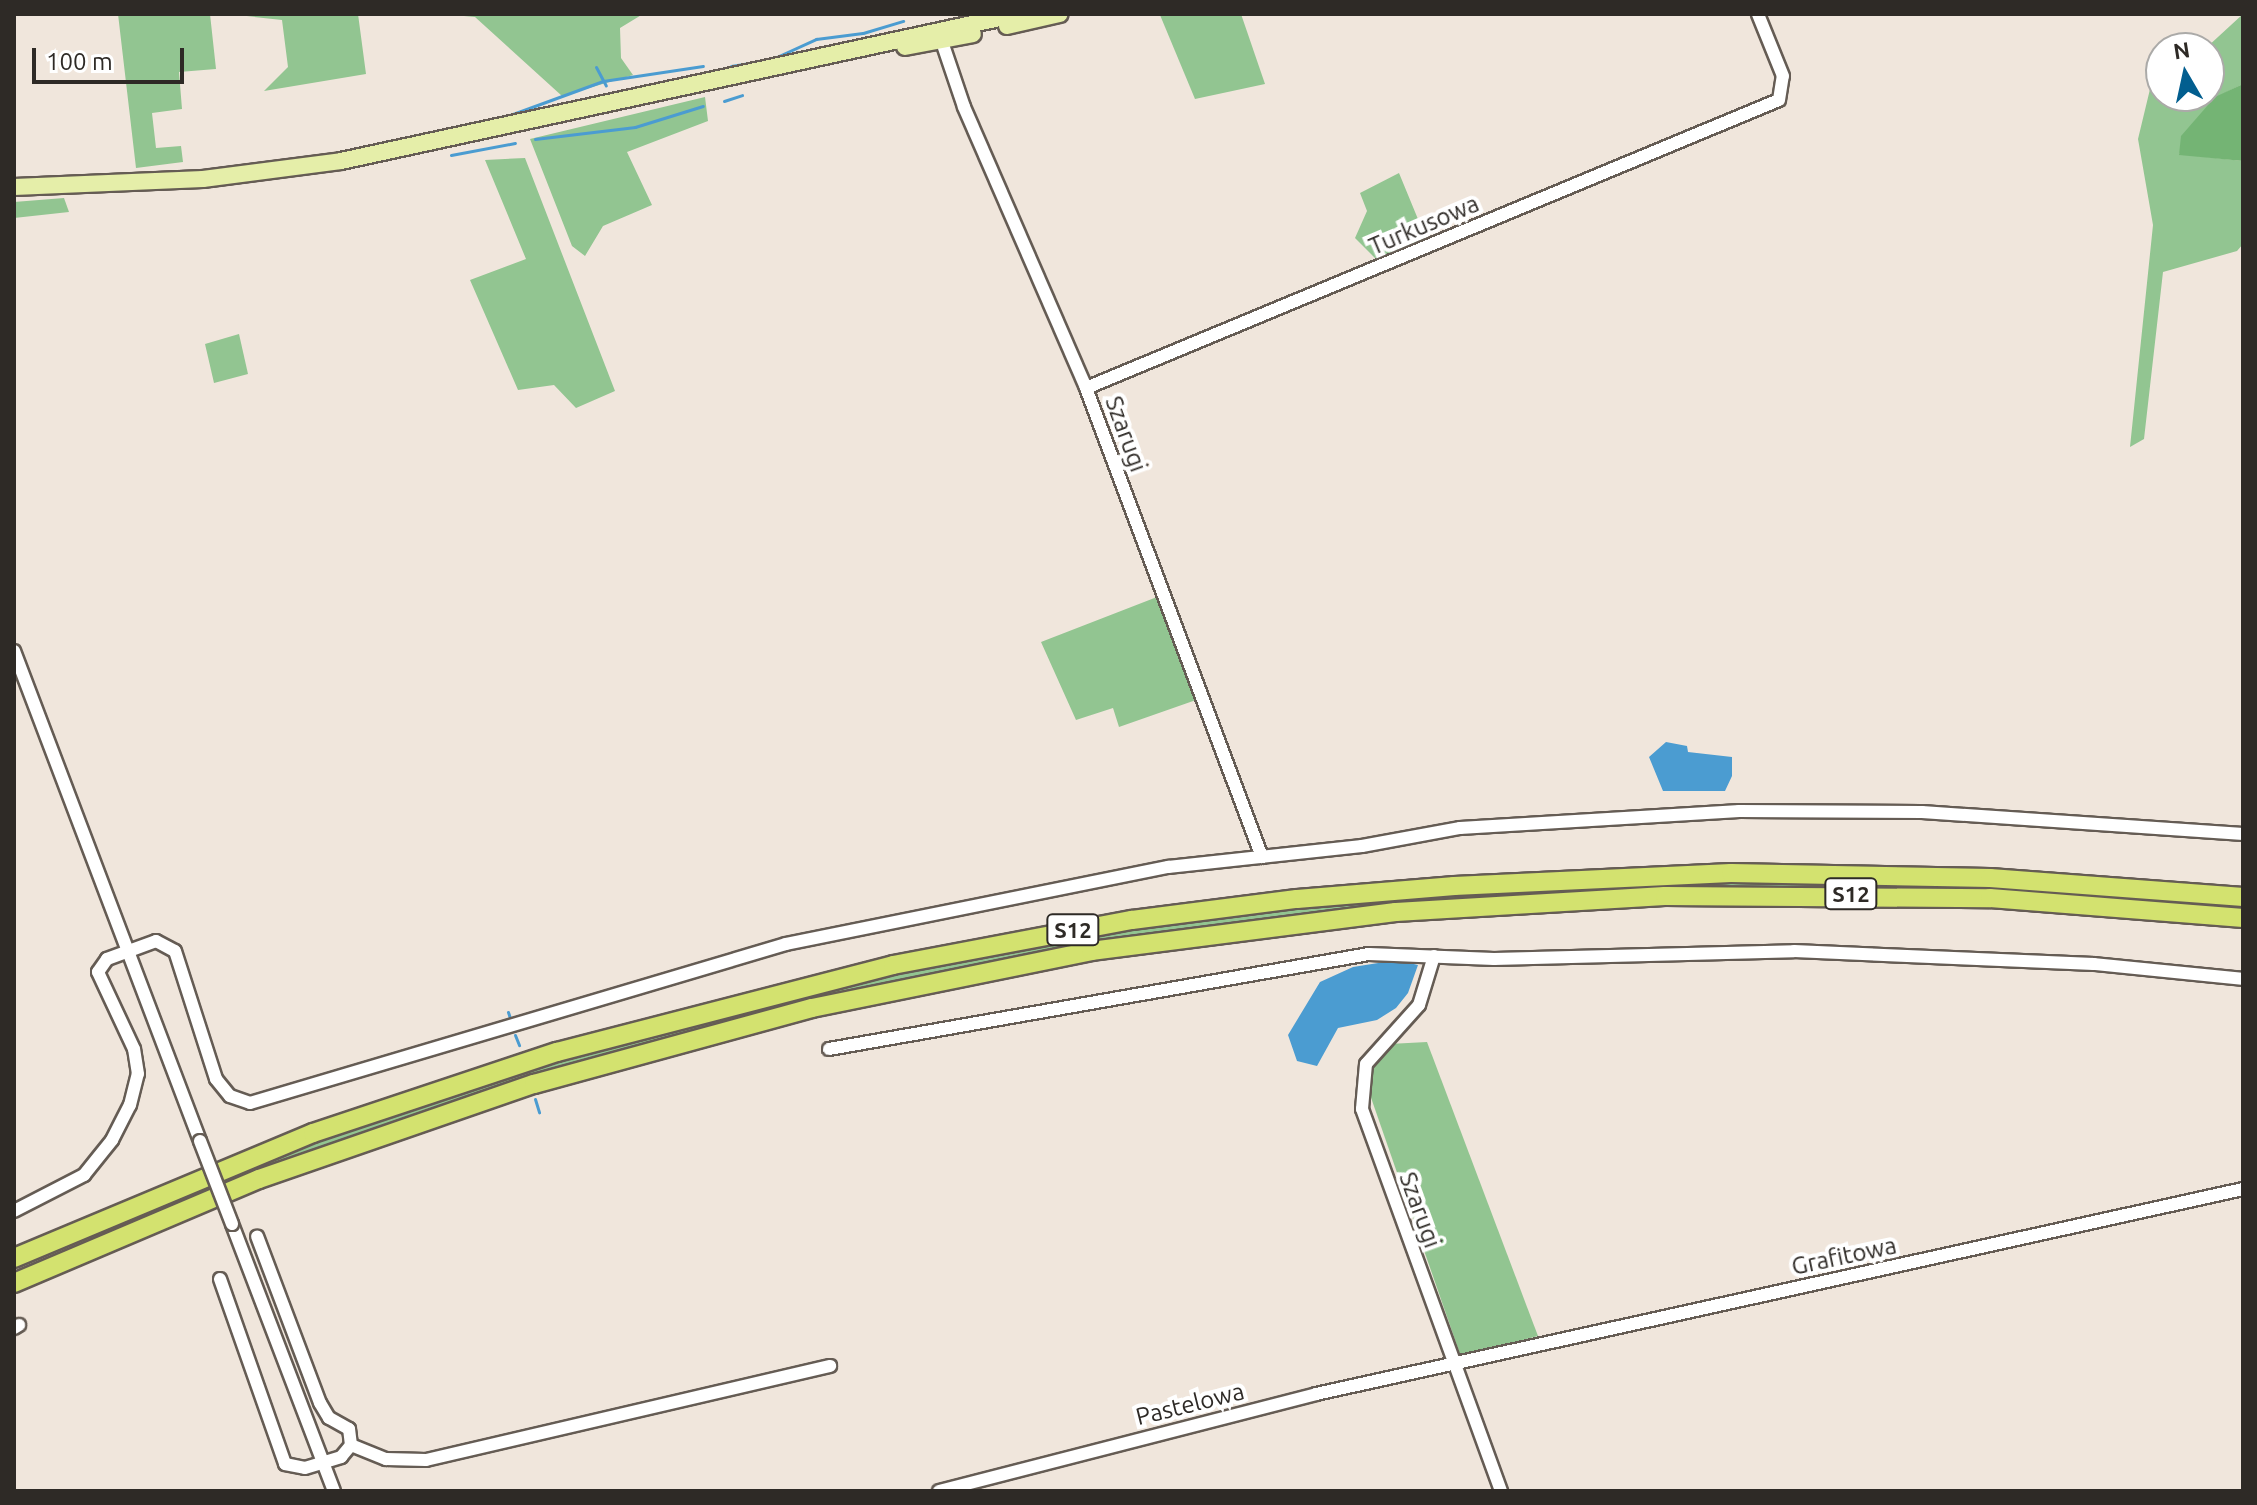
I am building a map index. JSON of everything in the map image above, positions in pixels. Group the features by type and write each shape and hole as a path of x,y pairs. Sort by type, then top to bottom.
{"highway":[{"name":"S12","path":"14,1258 313,1133 557,1052 893,965 1132,920 1454,886 1731,873 1990,878 2243,897"},
{"name":"S12","path":"14,1283 303,1162 567,1073 812,1008 1091,951 1346,917 1650,896 1990,898 2243,918"}],"main road":[{"path":"940,35 1018,14"},
{"path":"14,187 203,179 341,161 940,35 1060,14"}],"street":[{"name":"Turkusowa","path":"1086,388 1779,100 1783,76 1758,14"},
{"name":"Szarugi","path":"940,35 1086,388 1262,857"},
{"path":"14,651 334,1491"},
{"path":"14,1211 93,1167 130,1105 138,1074 134,1049 98,975 103,962 127,950 159,941 175,951 216,1079 230,1096 250,1103 786,944 1105,876 1460,828 1739,811 1922,812 2243,834"},
{"path":"829,1049 1294,964 1369,954 1823,952 2094,964 2243,979"},
{"name":"Szarugi","path":"1434,956 1419,1005 1366,1064 1360,1095 1453,1365 1501,1491"},
{"name":"Grafitowa","path":"1453,1365 2243,1189"},
{"path":"220,1279 285,1464 293,1469 341,1457 351,1445 349,1429 329,1418 320,1403 257,1236"},
{"name":"Pastelowa","path":"939,1491 1316,1394 1453,1365"},
{"path":"351,1445 386,1459 426,1460 830,1366"}],"green space":[{"path":"118,14 210,14 216,69 179,72 182,109 152,113 156,148 181,146 183,162 136,168"},
{"path":"228,14 358,14 366,74 264,91 288,67 282,20"},
{"path":"442,14 643,14 620,28 621,58 633,75 562,96 475,17"},
{"path":"1241,14 1265,84 1195,99 1160,15"},
{"path":"2243,14 2243,84 2225,93 2225,32"},
{"path":"2243,84 2243,161 2179,155 2181,136 2202,112 2225,112 2225,92"},
{"path":"705,97 708,121 627,152 652,205 603,226 585,256 572,246 530,139"},
{"path":"2145,110 2206,112 2179,154 2243,161 2243,244 2237,251 2163,272 2144,439 2130,447 2153,225 2138,139"},
{"path":"525,158 615,391 576,408 554,385 518,390 470,280 526,259 485,160"},
{"path":"1399,173 1427,241 1378,261 1355,238 1367,211 1360,193"},
{"path":"64,198 69,212 14,218 14,202"},
{"path":"239,334 248,374 214,383 205,344"},
{"path":"1157,597 1196,700 1119,727 1113,708 1076,720 1041,642"},
{"path":"1706,880 1997,885 1996,892 1621,891 1297,916 595,1058 325,1146 141,1220 138,1212 322,1139 594,1049 838,987 1101,935 1296,907 1469,891"},
{"path":"1427,1042 1538,1336 1461,1357 1368,1089 1372,1068 1389,1044"}],"water":[{"path":"1666,742 1687,746 1688,752 1732,757 1732,776 1725,791 1663,791 1649,757"},
{"path":"1397,960 1418,965 1408,993 1396,1008 1377,1020 1338,1028 1317,1066 1297,1061 1288,1035 1320,982 1353,967"}],"waterway":[{"path":"731,66 770,60 816,39 863,33 903,21"},
{"path":"434,132 510,115 603,81 703,66"},
{"path":"596,67 606,86"},
{"path":"724,101 742,95"},
{"path":"535,139 635,127 703,106"},
{"path":"451,155 515,143"},
{"path":"508,1012 510,1018"},
{"path":"515,1035 519,1045"},
{"path":"535,1099 539,1112"}]}
